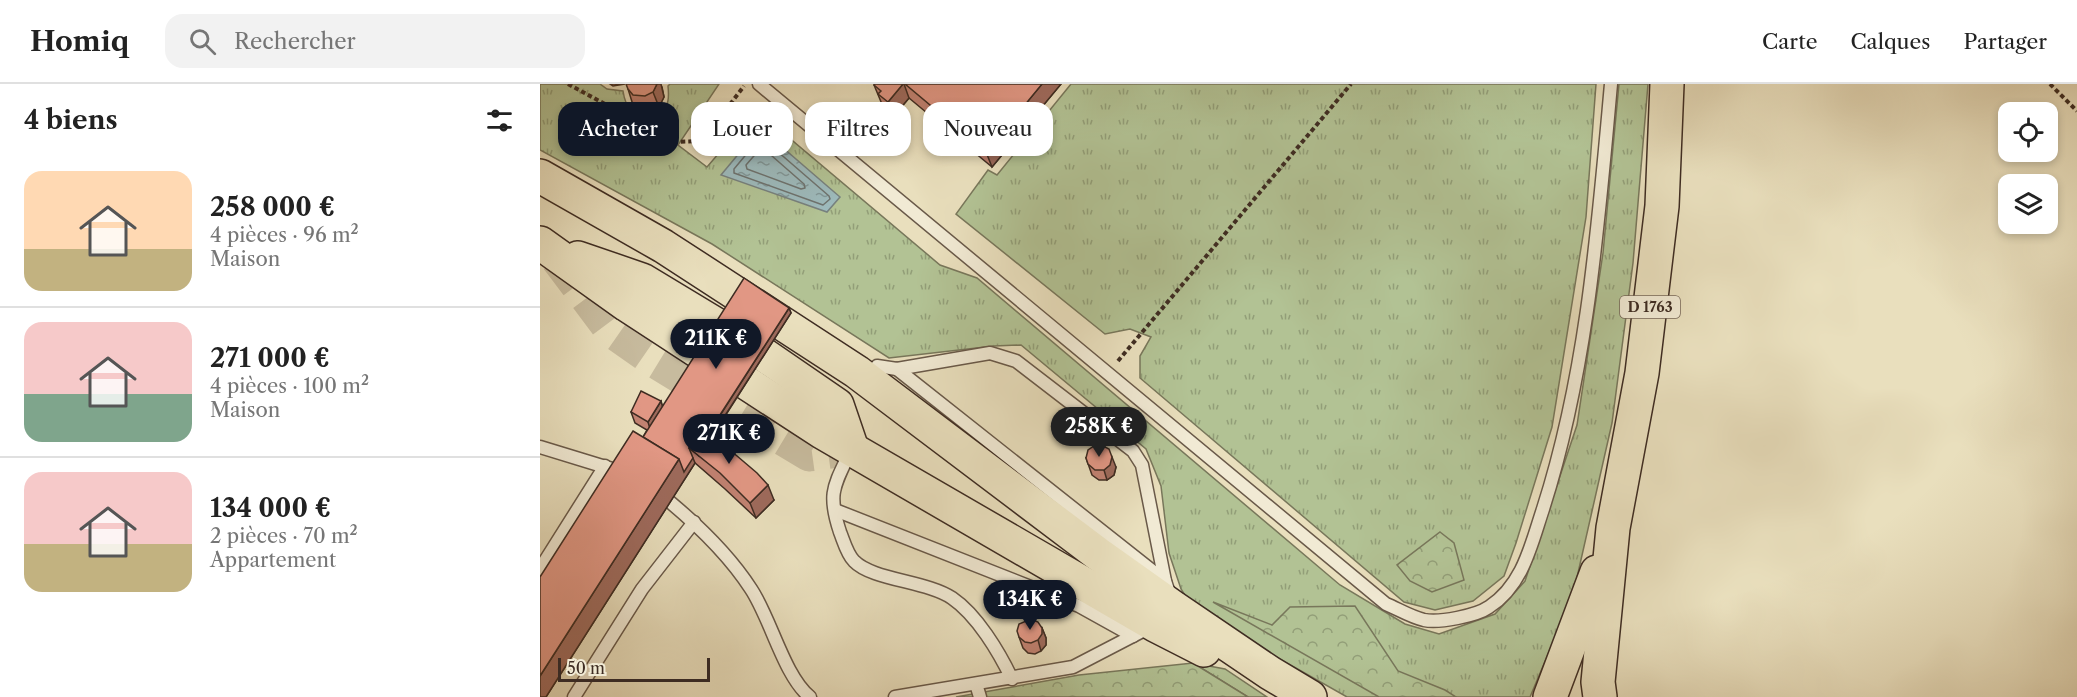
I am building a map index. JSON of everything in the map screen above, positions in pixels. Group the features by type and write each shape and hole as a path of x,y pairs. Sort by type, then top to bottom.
{"main road":[{"name":"D 1763","path":"1600,697 1598,682 1613,528 1642,373 1662,206 1667,84"},
{"path":"540,176 663,246 857,372 886,376 1098,554 1157,613 1237,668 1286,697"},
{"path":"544,245 619,317 815,444 852,449 1270,672 1310,697"},
{"path":"544,245 642,280 748,344 837,405 852,449"},
{"name":"D 1763","path":"1550,697 1613,528"}],"lane":[{"path":"759,84 1386,604 1424,620 1468,617 1490,607 1509,588 1523,569 1558,463 1571,408 1596,252 1611,84"},
{"path":"886,376 990,353 1016,361 1133,451 1142,465 1157,613"},
{"path":"540,447 605,466 624,474"},
{"path":"852,449 833,489 835,510 848,554 855,563 866,569 933,588 951,597 965,609 993,646 1012,679"},
{"path":"540,569 605,466"},
{"path":"670,502 719,546 752,589 770,622 794,680 810,697"},
{"path":"835,510 1079,606 1157,613"},
{"path":"574,697 642,590 694,522"},
{"path":"895,697 1074,668 1157,613"},
{"path":"976,684 980,697"}],"path":[{"path":"568,84 675,142 702,141 745,84"},
{"path":"1108,374 1351,84"},
{"path":"2050,84 2077,111"}],"green space":[{"path":"540,84 600,84 607,89 623,91 626,102 558,102 558,156 679,156 679,146 707,167 716,156 793,156 793,141 805,151 805,156 811,156 940,265 977,278 1340,585 1405,624 1439,634 1495,614 1525,581 1577,425 1603,253 1619,84 1648,84 1633,263 1612,423 1573,595 1530,697 1347,697 1195,611 1181,589 1169,553 1161,486 1146,449 1021,345 889,358 712,244 540,150"},
{"path":"670,84 719,84 707,102 691,102 691,126 679,144 679,102 668,102 668,86"},
{"path":"1071,84 1596,84 1586,217 1552,427 1504,576 1473,601 1435,610 1404,602 1140,378 1140,356 1151,337 1130,329 1105,334 956,214 988,170 997,175 1012,156 1053,156 1053,106"},
{"path":"1440,532 1454,543 1464,580 1432,592 1410,581 1397,565"},
{"path":"1213,602 1272,625 1290,607 1355,606 1398,671 1445,690 1456,697 1379,697"},
{"path":"1193,663 1225,669 1267,697 1248,697"},
{"path":"1193,663 1248,697 956,697 1079,675"}],"water":[{"path":"737,156 792,156 840,197 827,212 721,175"}],"building":[{"path":"626,84 657,84 653,92 645,96 633,95"},
{"path":"903,84 888,102 878,94 881,91 874,85"},
{"path":"905,84 1042,84 1027,102 926,102"},
{"path":"744,278 789,308 709,432 703,427 689,448 693,458 684,472 679,459 643,437"},
{"path":"641,391 661,401 648,422 631,412"},
{"path":"703,427 768,485 750,503 720,473 689,448"},
{"path":"633,431 679,459 540,676 540,577"},
{"path":"1094,446 1109,449 1112,457 1110,465 1104,470 1095,470 1088,464 1086,458 1088,450"},
{"path":"1031,619 1038,622 1042,628 1042,634 1038,640 1031,643 1019,637 1017,631 1019,624"}],"tunnel":[{"path":"557,259 611,331 657,363 809,455 852,449"}]}
